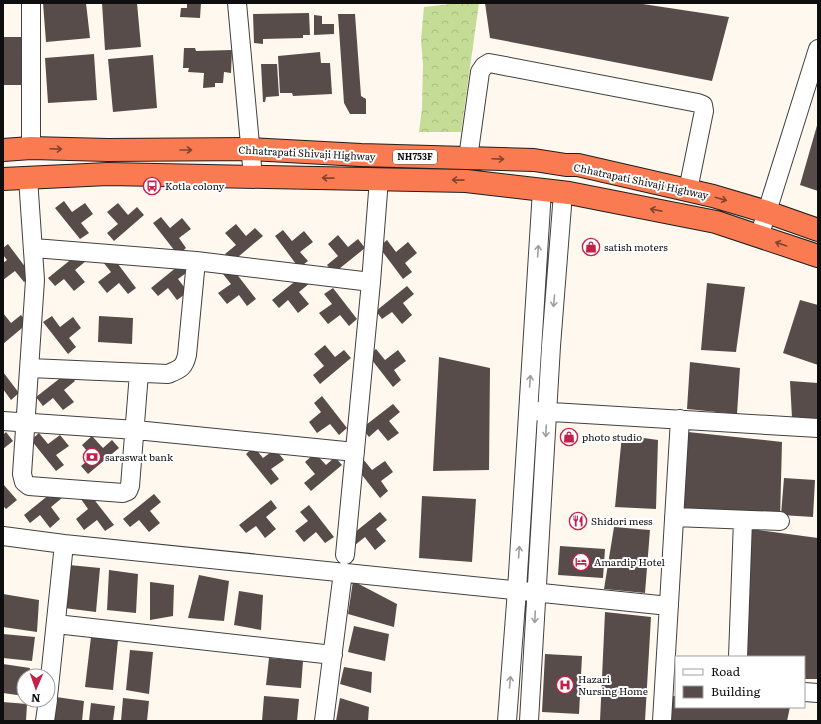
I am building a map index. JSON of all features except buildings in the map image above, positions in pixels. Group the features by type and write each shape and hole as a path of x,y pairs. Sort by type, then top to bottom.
{"highway":[{"name":"Chhatrapati Shivaji Highway","path":"3,150 31,148 108,150 250,149 361,156 534,160 566,165 578,165 713,196 767,212 818,230"},
{"path":"3,179 108,174 466,181 563,193 716,222 818,256"}],"street":[{"path":"31,3 31,148"},
{"path":"237,3 253,177"},
{"path":"759,236 818,49"},
{"path":"468,158 480,72 484,66 489,63 703,105 704,111 688,190"},
{"path":"28,178 35,280 22,474 24,482 29,486 123,493 128,491 130,486 136,430 139,373"},
{"path":"324,721 344,564 371,282 378,179"},
{"path":"507,721 517,590 542,190"},
{"path":"529,721 551,346 563,193"},
{"path":"34,248 196,261 371,282"},
{"path":"30,368 168,374 182,368 188,355 196,261"},
{"path":"528,410 818,428"},
{"path":"662,721 670,683 669,606 680,419"},
{"path":"3,422 136,430 355,452"},
{"path":"674,517 780,521"},
{"path":"738,656 743,520"},
{"path":"3,536 64,544 344,564 536,593 669,606"},
{"path":"51,668 64,544"},
{"path":"56,624 333,656"},
{"path":"805,692 818,693"},
{"path":"45,721 47,708"}],"green space":[{"path":"459,3 479,3 461,132 419,132 422,108 423,65 421,40 424,7"}],"place":[{"name":"Kotla colony","path":"152,186"},
{"name":"satish moters","path":"591,247"},
{"name":"photo studio","path":"569,437"},
{"name":"saraswat bank","path":"92,457"},
{"name":"Shidori mess","path":"578,521"},
{"name":"Amardip Hotel","path":"581,562"},
{"name":"Hazari Nursing Home","path":"565,685"}]}
